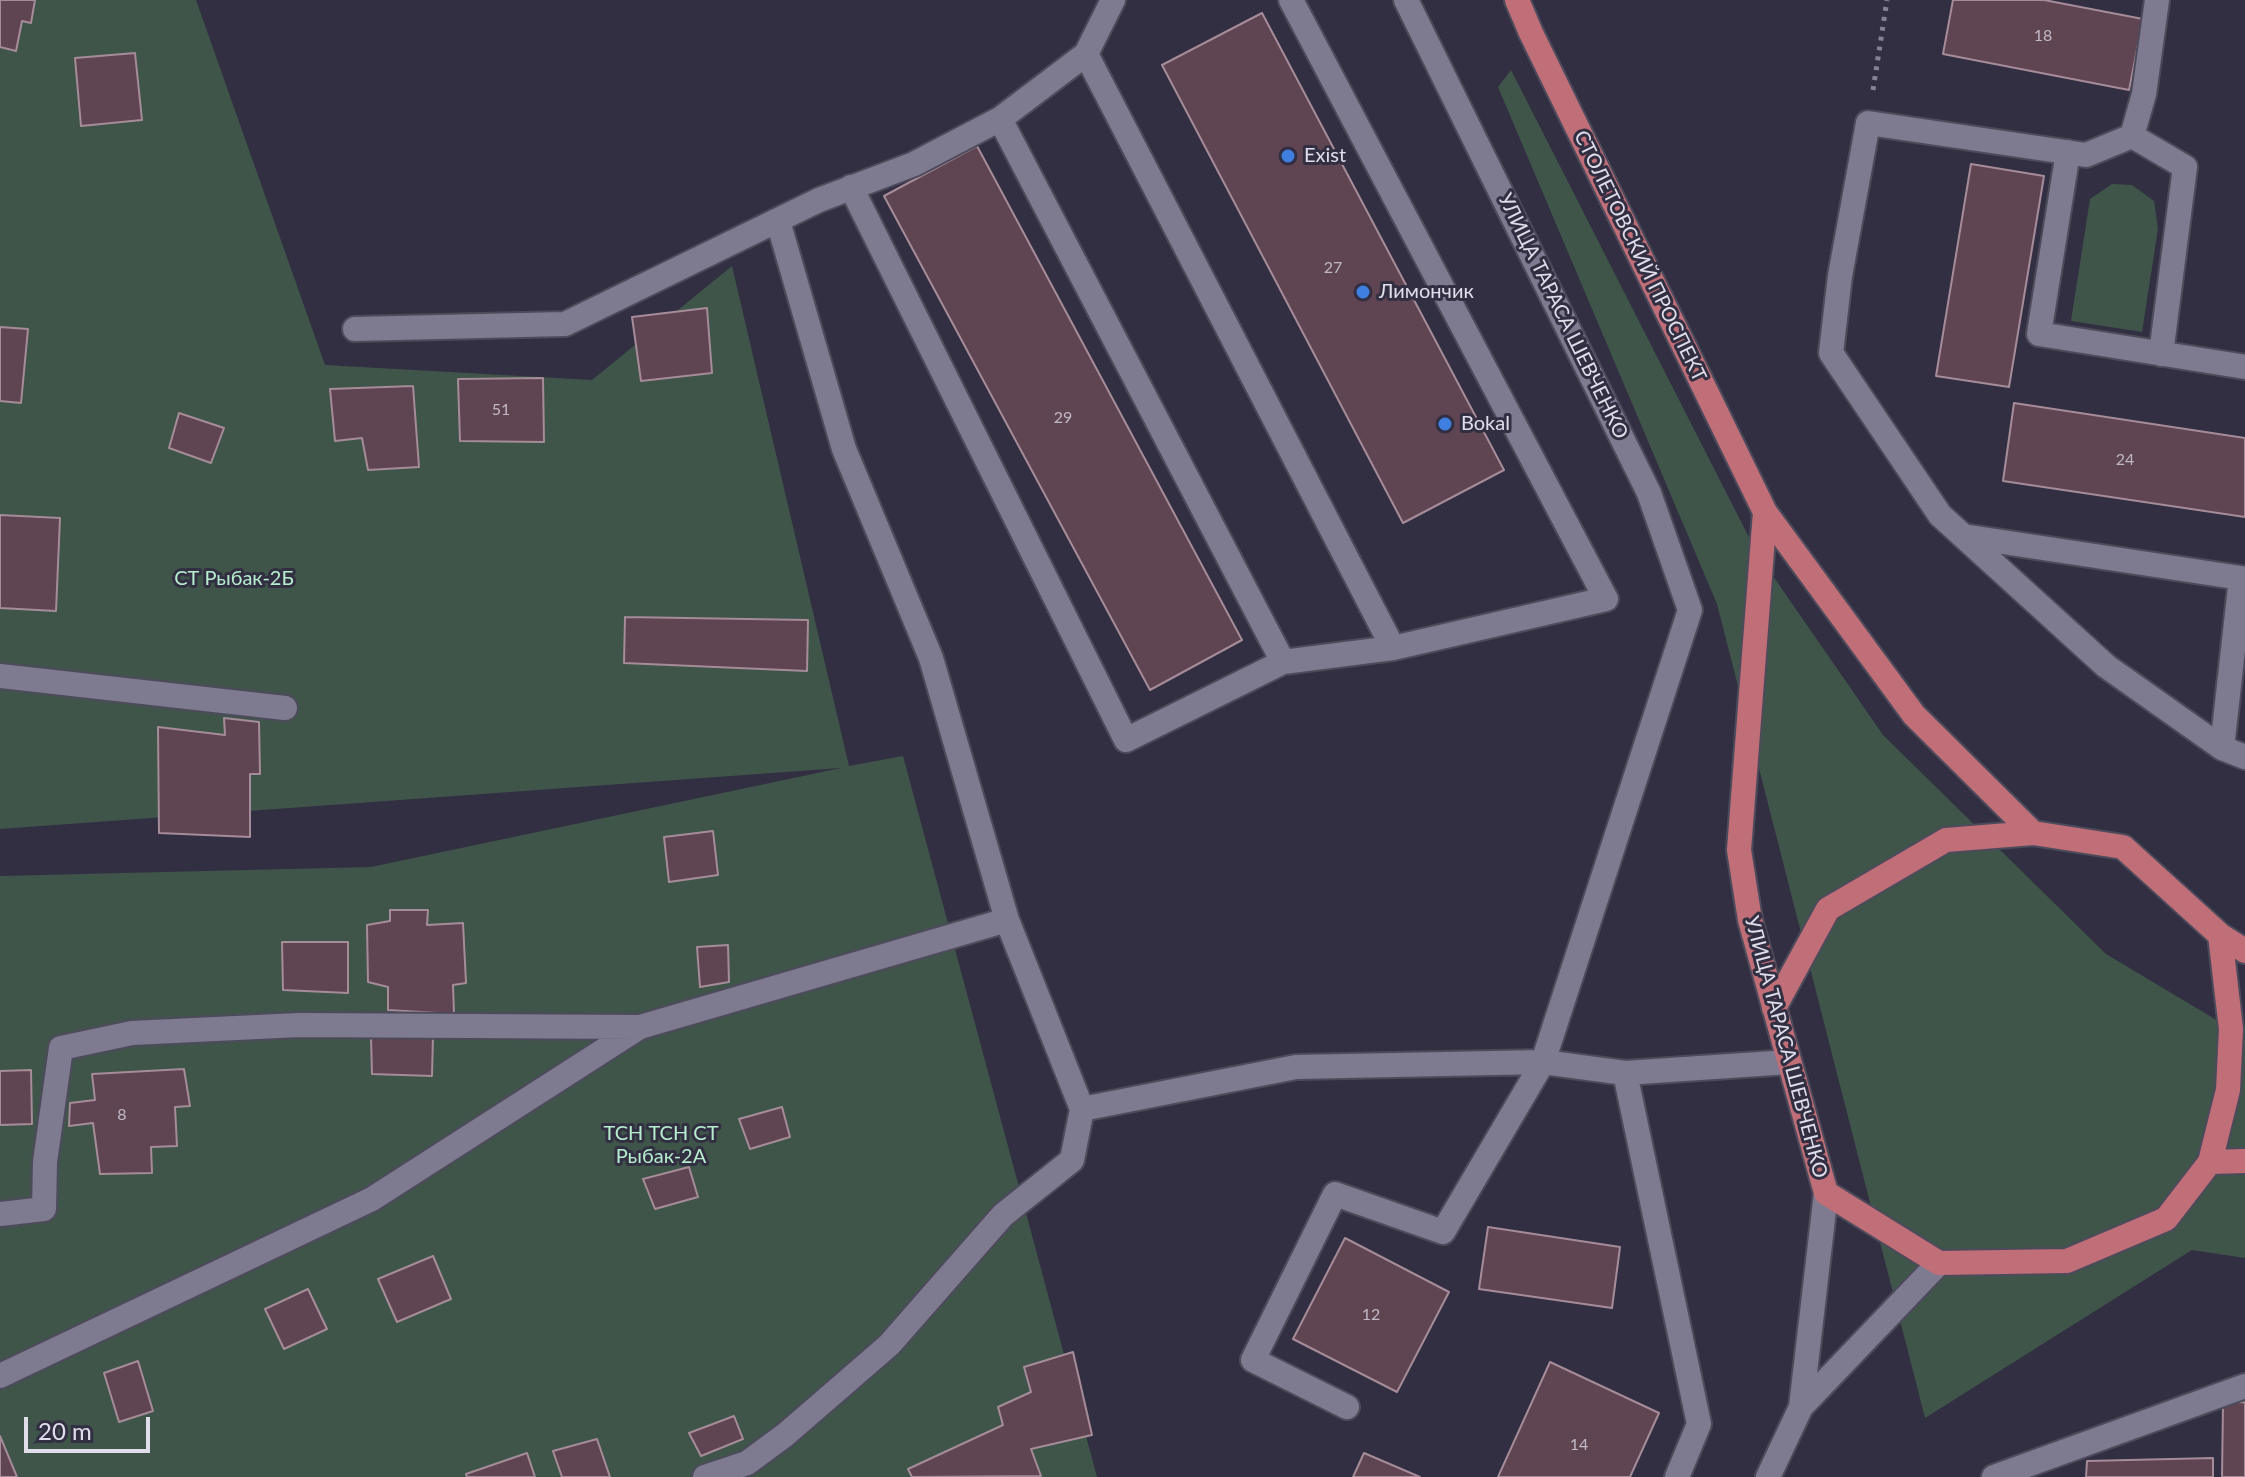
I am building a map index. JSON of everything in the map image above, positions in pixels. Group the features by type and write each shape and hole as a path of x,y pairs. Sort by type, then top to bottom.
{"main road":[{"name":"СТОЛЕТОВСКИЙ ПРОСПЕКТ","path":"1519,0 1531,33 1765,512 1914,715 2033,833"},
{"name":"УЛИЦА ТАРАСА ШЕВЧЕНКО","path":"1765,512 1739,850 1750,920 1826,1193"},
{"path":"1774,1008 1828,909 1946,840 2033,833 2123,847 2220,935 2245,951"},
{"path":"1826,1193 1939,1263 2067,1261 2166,1219 2210,1162 2228,1090 2231,1029 2220,935"},
{"path":"2210,1162 2245,1161"}],"street":[{"path":"355,329 565,324 851,187 914,164 1000,119 1086,54 1113,0"},
{"path":"851,187 1126,740 1283,662 1393,648 1606,599 1291,0"},
{"name":"УЛИЦА ТАРАСА ШЕВЧЕНКО","path":"1406,0 1649,493 1690,610 1543,1062"},
{"path":"2132,136 2144,94 2157,0"},
{"path":"1086,54 1393,648"},
{"path":"1000,119 1283,662"},
{"path":"2132,136 2086,155 1868,123 1840,276 1831,353 1940,515 2106,666 2222,748 2245,757"},
{"path":"2132,136 2185,167 2161,354"},
{"path":"2068,152 2039,334 2245,367"},
{"path":"705,1477 747,1463 785,1435 889,1345 1003,1215 1072,1160 1082,1109 1007,920 931,658 844,449 778,221"},
{"path":"1963,536 2241,578 2222,748"},
{"path":"0,676 285,708"},
{"path":"0,1376 372,1199 640,1027 1007,920"},
{"path":"0,1214 44,1209 45,1162 61,1048 132,1033 299,1025 640,1027"},
{"path":"1082,1109 1296,1067 1543,1062 1625,1073 1789,1062"},
{"path":"1347,1407 1253,1360 1335,1194 1443,1232 1543,1062"},
{"path":"1625,1073 1699,1424 1677,1477"},
{"name":"УЛИЦА ТАРАСА ШЕВЧЕНКО","path":"1768,1477 1801,1407 1826,1193"},
{"path":"1801,1407 1939,1263"},
{"path":"1994,1477 2245,1386"}],"path":[{"path":"1868,123 1887,0"}],"green space":[{"path":"0,0 196,0 325,365 592,380 732,266 849,766 903,756 1097,1477 0,1477 0,876 371,867 841,768 0,829"},
{"path":"1511,70 1757,553 1883,735 2106,954 2245,1037 2245,1258 2192,1250 1925,1418 1717,604 1498,87"},
{"path":"2112,184 2132,185 2154,201 2158,229 2142,332 2071,321 2090,199"}],"building":[{"path":"0,0 35,0 31,23 22,21 16,51 0,47"},
{"path":"1953,0 2044,0 2143,19 2129,90 1943,54"},
{"path":"1262,13 1504,470 1403,523 1162,65"},
{"path":"135,53 142,120 81,126 75,58"},
{"path":"977,146 1242,640 1150,690 884,196"},
{"path":"1971,164 2044,176 2009,387 1936,376"},
{"path":"707,308 712,373 641,381 632,317"},
{"path":"0,327 28,329 21,403 0,401"},
{"path":"543,378 544,442 460,441 458,379"},
{"path":"413,386 419,467 368,470 362,438 335,441 330,389"},
{"path":"2014,403 2245,438 2245,517 2003,481"},
{"path":"179,413 224,428 211,463 169,448"},
{"path":"0,515 60,518 56,611 0,608"},
{"path":"625,617 808,620 807,671 624,663"},
{"path":"224,718 259,722 260,774 250,774 250,837 159,833 158,727 225,735"},
{"path":"713,831 718,875 669,882 664,837"},
{"path":"390,910 428,910 427,925 463,923 466,983 453,985 454,1014 388,1010 388,987 368,982 367,925 390,921"},
{"path":"282,942 348,942 348,993 283,990"},
{"path":"728,945 729,982 700,987 697,947"},
{"path":"433,1036 432,1076 372,1074 371,1037"},
{"path":"184,1069 190,1106 175,1107 177,1146 151,1147 152,1173 100,1174 93,1123 69,1126 70,1103 95,1100 92,1074"},
{"path":"31,1070 32,1124 0,1125 0,1071"},
{"path":"782,1107 790,1137 750,1149 739,1119"},
{"path":"689,1167 698,1197 655,1209 643,1179"},
{"path":"1488,1227 1620,1247 1612,1308 1479,1289"},
{"path":"1345,1238 1449,1292 1397,1392 1293,1339"},
{"path":"433,1256 451,1299 397,1322 378,1279"},
{"path":"308,1289 327,1329 284,1349 265,1309"},
{"path":"1073,1352 1092,1435 1031,1449 1041,1476 912,1477 908,1469 1003,1425 998,1407 1031,1392 1024,1367"},
{"path":"138,1361 153,1411 119,1422 104,1373"},
{"path":"1550,1362 1659,1413 1630,1477 1498,1477"},
{"path":"2245,1402 2245,1477 2222,1477 2223,1403"},
{"path":"734,1416 743,1439 701,1456 689,1433"},
{"path":"0,1436 17,1477 0,1477"},
{"path":"597,1439 610,1477 562,1477 553,1451"},
{"path":"527,1453 535,1477 467,1477 466,1474"},
{"path":"1364,1453 1420,1477 1353,1477"},
{"path":"2213,1458 2213,1477 2086,1477 2087,1461"}],"place":[{"name":"Exist","path":"1288,156"},
{"name":"Лимончик","path":"1363,292"},
{"name":"Bokal","path":"1445,424"}],"park label":[{"name":"СТ Рыбак-2Б","path":"234,579"},
{"name":"ТСН ТСН СТ Рыбак-2А","path":"661,1146"}]}
